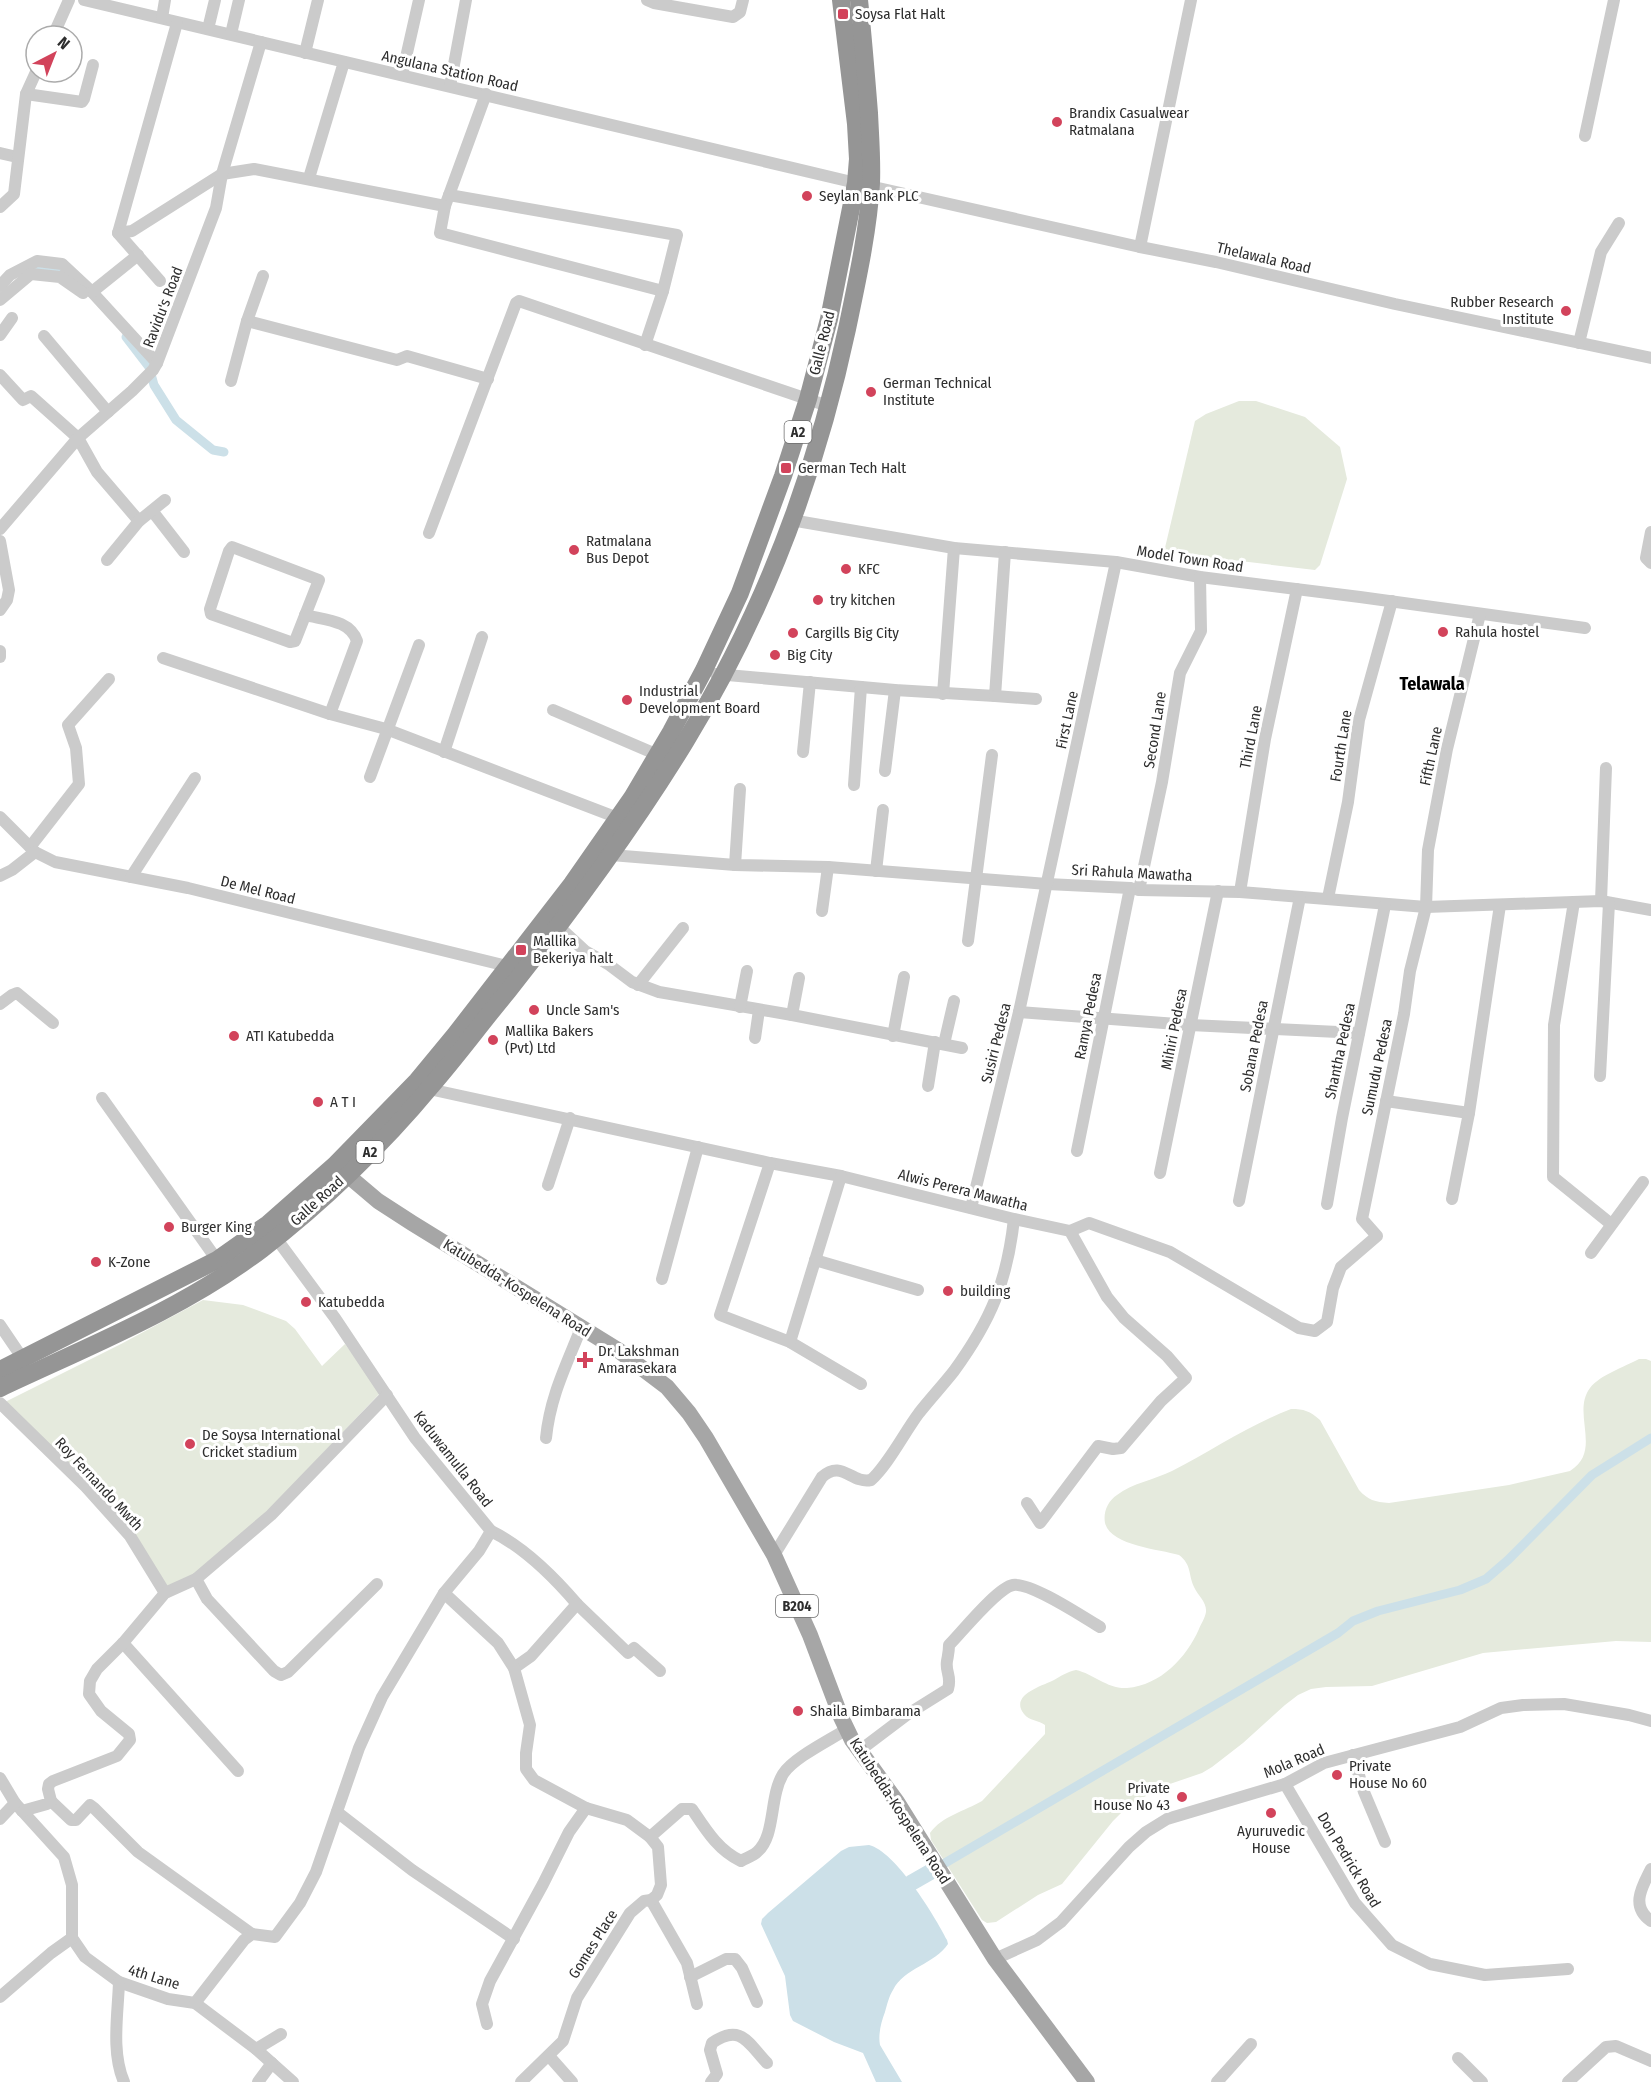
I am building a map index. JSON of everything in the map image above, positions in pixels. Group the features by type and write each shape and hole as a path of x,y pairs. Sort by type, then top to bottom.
{"highway":[{"name":"Galle Road","path":"10,1367 186,1300 276,1238 341,1170 429,1089 513,971 558,926 644,806 687,739 713,673 808,399 863,184 858,159 841,0"},
{"name":"Galle Road","path":"713,673 746,628 768,577 808,476 838,368 861,258 866,76 859,0"},
{"name":"A2","path":"341,1170 455,1035 513,971 618,818 713,673"},
{"name":"Galle Road","path":"0,1388 10,1367 217,1260 341,1170"}],"main road":[{"name":"Katubedda-Kospelena Road","path":"341,1170 378,1201 618,1350 667,1387 681,1404 706,1438 774,1555 810,1635 847,1729 859,1751 897,1802 995,1959 1087,2082"}],"street":[{"path":"58,24 69,0"},
{"name":"Angulana Station Road","path":"84,0 133,6 177,23 863,184"},
{"path":"162,18 165,0"},
{"path":"208,29 215,0"},
{"path":"231,34 239,0"},
{"path":"305,53 318,0"},
{"path":"402,75 420,0"},
{"path":"450,86 466,0"},
{"path":"647,0 734,17 740,12 744,0"},
{"path":"1140,247 1191,0"},
{"path":"1585,136 1614,0"},
{"path":"118,233 177,23"},
{"name":"Ravidu's Road","path":"2,520 78,438 151,370 216,208 222,174 261,42"},
{"path":"309,178 344,62"},
{"path":"26,94 82,102 93,65"},
{"path":"0,207 14,194 26,94 31,84"},
{"path":"486,94 447,200 440,230 442,234 663,291"},
{"path":"0,153 17,157"},
{"path":"118,233 132,231 222,174 254,169 675,234 677,237 663,291 645,345"},
{"name":"Thelawala Road","path":"863,184 1140,247 1216,261 1395,304 1651,358"},
{"path":"1580,343 1601,252 1619,223"},
{"path":"118,233 160,280"},
{"path":"92,292 138,255"},
{"path":"0,286 10,275 37,261 62,264 92,292 119,324 151,370"},
{"path":"0,300 31,274 60,277 86,294 119,324"},
{"path":"231,381 247,321 263,276"},
{"path":"429,533 516,303 519,301 828,406"},
{"path":"0,335 12,318"},
{"path":"247,321 397,360 407,356 488,379"},
{"path":"44,336 108,412"},
{"path":"0,375 23,400 31,396 78,438 97,472 139,521"},
{"path":"107,560 139,521 165,500"},
{"path":"153,512 184,552"},
{"name":"Model Town Road","path":"791,520 954,548 1116,562 1200,578 1392,601 1585,628"},
{"path":"1651,532 1646,558 1651,563"},
{"path":"0,541 9,590 7,600 0,610"},
{"path":"232,547 319,580 305,615 293,642 211,614 210,609 232,547"},
{"path":"943,694 954,548"},
{"path":"995,696 1005,552"},
{"name":"First Lane","path":"1047,884 1116,562"},
{"name":"Second Lane","path":"1134,889 1162,782 1180,673 1201,631 1200,578"},
{"name":"Third Lane","path":"1240,892 1265,739 1297,589"},
{"name":"Fourth Lane","path":"1328,898 1348,802 1359,720 1392,601"},
{"name":"Fifth Lane","path":"1425,907 1428,850 1444,760 1480,614"},
{"path":"305,615 348,626 354,632 357,641 330,714"},
{"path":"444,752 482,637"},
{"path":"370,777 419,645"},
{"path":"0,651 0,657"},
{"path":"163,658 330,714 386,729 618,818"},
{"path":"713,673 943,694 1036,699"},
{"path":"0,876 12,870 32,849 79,784 76,748 68,725 109,679"},
{"path":"803,753 810,682"},
{"path":"854,785 861,687"},
{"path":"885,771 895,690"},
{"path":"553,710 658,755"},
{"path":"968,940 992,756"},
{"path":"1600,1076 1606,768"},
{"path":"131,877 195,778"},
{"path":"735,865 740,789"},
{"path":"876,871 883,810"},
{"name":"De Mel Road","path":"0,818 32,849 55,862 188,888 513,971"},
{"name":"Sri Rahula Mawatha","path":"610,855 735,865 828,867 1047,884 1240,892 1328,898 1385,905 1425,907 1605,902 1651,910"},
{"path":"822,910 828,867"},
{"name":"Susiri Pedesa","path":"971,1208 1019,1012 1047,884"},
{"name":"Ramya Pedesa","path":"1077,1151 1103,1018 1134,889"},
{"name":"Mihiri Pedesa","path":"1160,1173 1218,891"},
{"name":"Sobana Pedesa","path":"1239,1202 1300,897"},
{"path":"1574,902 1554,1024 1553,1178 1611,1224"},
{"name":"Shantha Pedesa","path":"1327,1204 1385,905"},
{"path":"1452,1199 1468,1113 1500,905"},
{"name":"Sumudu Pedesa","path":"1070,1231 1089,1223 1170,1252 1299,1328 1315,1331 1327,1322 1333,1288 1341,1267 1377,1236 1362,1219 1404,1014 1410,971 1425,907"},
{"path":"558,926 585,951 638,985 659,992 962,1048"},
{"path":"638,985 683,928"},
{"path":"740,1007 747,971"},
{"path":"893,1036 904,977"},
{"path":"792,1015 799,978"},
{"path":"0,1004 12,994 17,993 53,1023"},
{"path":"928,1086 939,1043 954,1001"},
{"path":"755,1038 759,1010"},
{"path":"1019,1012 1190,1025 1359,1033"},
{"name":"Alwis Perera Mawatha","path":"429,1089 770,1163 841,1176 1070,1231"},
{"path":"102,1098 217,1260"},
{"path":"1386,1101 1468,1113"},
{"path":"548,1185 570,1118"},
{"path":"662,1279 698,1147"},
{"path":"770,1163 720,1315 789,1342 861,1384"},
{"path":"789,1342 841,1176"},
{"path":"1591,1253 1643,1182"},
{"path":"774,1555 827,1472 838,1470 860,1480 871,1480 975,1341 994,1304 1005,1274 1014,1219"},
{"path":"1027,1503 1040,1522 1098,1446 1121,1448 1161,1401 1186,1378 1167,1356 1124,1318 1107,1297 1070,1231"},
{"name":"Kaduwamulla Road","path":"276,1238 415,1438 491,1531 505,1537 557,1581 577,1604 628,1653 634,1648 660,1671"},
{"path":"815,1260 918,1290"},
{"path":"0,1325 10,1367"},
{"path":"546,1438 552,1402 581,1328"},
{"path":"387,1395 271,1515 196,1580 165,1593 123,1643 97,1669 90,1681 89,1694 101,1711 129,1734 130,1740 117,1756 49,1784 51,1801 70,1820 76,1820 90,1805 138,1852 252,1934 275,1937 300,1903 316,1872 359,1748 382,1697 444,1593 479,1551 491,1531"},
{"name":"Roy Fernando Mwth","path":"0,1403 86,1487 130,1536 165,1593"},
{"path":"196,1580 207,1599 274,1671 281,1675 288,1672 377,1584"},
{"path":"859,1751 908,1714 948,1689 951,1679 947,1667 950,1656 949,1645 1005,1588 1013,1585 1031,1588 1100,1627"},
{"path":"444,1593 498,1643 514,1668 530,1725 526,1769 534,1780 586,1808 627,1820 650,1837 658,1847 661,1885 657,1896 651,1900 687,1963 697,2004"},
{"path":"514,1668 531,1656 577,1604"},
{"path":"123,1643 237,1771"},
{"name":"Mola Road","path":"995,1959 1036,1940 1061,1922 1129,1847 1146,1832 1167,1820 1285,1784 1324,1763 1437,1735 1502,1708 1524,1705 1564,1704 1629,1714 1651,1721"},
{"path":"650,1837 682,1809 687,1808 692,1809 717,1844 729,1855 741,1861 756,1853 766,1842 775,1791 783,1774 791,1765 847,1729"},
{"path":"1353,1755 1364,1792 1385,1842"},
{"path":"0,1778 18,1807 64,1857 72,1885 72,1938 0,1997"},
{"name":"Don Pedrick Road","path":"1285,1784 1355,1903 1392,1945 1430,1964 1485,1975 1568,1969"},
{"path":"0,1820 18,1807 47,1804 51,1801"},
{"path":"487,2024 483,2012 483,1997 490,1981 569,1832 586,1808"},
{"path":"337,1812 412,1870 514,1939"},
{"path":"1651,1869 1638,1894 1641,1909 1651,1921"},
{"name":"Gomes Place","path":"521,2082 563,2041 577,1998 630,1913 644,1901 651,1900"},
{"path":"195,2003 244,1940 252,1934"},
{"name":"4th Lane","path":"72,1938 85,1957 119,1982 168,1999 195,2003 256,2049 293,2082"},
{"path":"690,1977 726,1959 735,1959 742,1968 757,2002"},
{"path":"119,1982 118,2060 124,2082"},
{"path":"256,2049 281,2034"},
{"path":"711,2082 717,2074 710,2050 712,2043 718,2039 735,2034 741,2035 767,2063"},
{"path":"1217,2082 1251,2044"},
{"path":"1568,2082 1606,2047 1616,2046 1651,2061"},
{"path":"549,2056 572,2082"},
{"path":"1458,2058 1482,2082"},
{"path":"258,2082 272,2063"}],"shaded area":[{"path":"1239,401 1256,401 1305,417 1340,447 1347,479 1320,565 1315,570 1164,552 1195,421 1206,414"},
{"name":"De Soysa International Cricket stadium","path":"203,1300 243,1305 286,1321 295,1329 322,1366 345,1344 381,1392 274,1505 199,1574 166,1590 133,1536 5,1402"},
{"path":"1639,1359 1651,1361 1651,1642 1616,1641 1483,1653 1372,1686 1311,1689 1285,1705 1212,1767 1202,1773 1164,1786 1128,1806 1062,1884 1038,1895 996,1922 987,1923 982,1920 931,1840 930,1833 947,1818 982,1801 1045,1734 1045,1725 1029,1718 1020,1707 1024,1696 1035,1688 1076,1670 1120,1688 1151,1682 1171,1668 1187,1650 1205,1614 1205,1605 1194,1587 1188,1566 1179,1555 1126,1542 1109,1531 1105,1523 1105,1515 1114,1497 1129,1487 1172,1471 1245,1430 1291,1409 1307,1411 1320,1420 1359,1490 1376,1501 1389,1503 1509,1485 1570,1471 1580,1463 1584,1453 1586,1443 1583,1409 1590,1388 1606,1375"},
{"path":"869,1845 879,1850 902,1871 933,1916 948,1944 935,1957 904,1976 888,2001 880,2028 880,2045 902,2082 876,2082 863,2053 834,2042 793,2021 790,2015 785,1976 761,1924 762,1919 768,1913 841,1851 849,1847"}],"waterway":[{"path":"25,273 48,268 70,277"},
{"path":"126,337 149,367 154,385 176,420 213,450 224,452"},
{"path":"945,1863 1338,1633 1353,1621 1378,1611 1460,1590 1486,1579 1508,1560 1592,1475 1651,1438"},
{"path":"911,1883 932,1871"}],"place":[{"name":"Soysa Flat Halt","path":"843,14"},
{"name":"Brandix Casualwear Ratmalana","path":"1057,122"},
{"name":"Seylan Bank PLC","path":"807,196"},
{"name":"Rubber Research Institute","path":"1566,311"},
{"name":"German Technical Institute","path":"871,392"},
{"name":"German Tech Halt","path":"786,468"},
{"name":"Ratmalana Bus Depot","path":"574,550"},
{"name":"KFC","path":"846,569"},
{"name":"try kitchen","path":"818,600"},
{"name":"Rahula hostel","path":"1443,632"},
{"name":"Cargills Big City","path":"793,633"},
{"name":"Big City","path":"775,655"},
{"name":"Industrial Development Board","path":"627,700"},
{"name":"Mallika Bekeriya halt","path":"521,950"},
{"name":"Uncle Sam's","path":"534,1010"},
{"name":"ATI Katubedda","path":"234,1036"},
{"name":"Mallika Bakers (Pvt) Ltd","path":"493,1040"},
{"name":"A T I","path":"318,1102"},
{"name":"Burger King","path":"169,1227"},
{"name":"K-Zone","path":"96,1262"},
{"name":"building","path":"948,1291"},
{"name":"Katubedda","path":"306,1302"},
{"name":"Dr. Lakshman Amarasekara","path":"585,1360"},
{"name":"De Soysa International Cricket stadium","path":"190,1444"},
{"name":"Shaila Bimbarama","path":"798,1711"},
{"name":"Private House No 60","path":"1337,1775"},
{"name":"Private House No 43","path":"1182,1797"},
{"name":"Ayuruvedic House","path":"1271,1813"}],"district":[{"name":"Telawala","path":"1432,684"}]}
